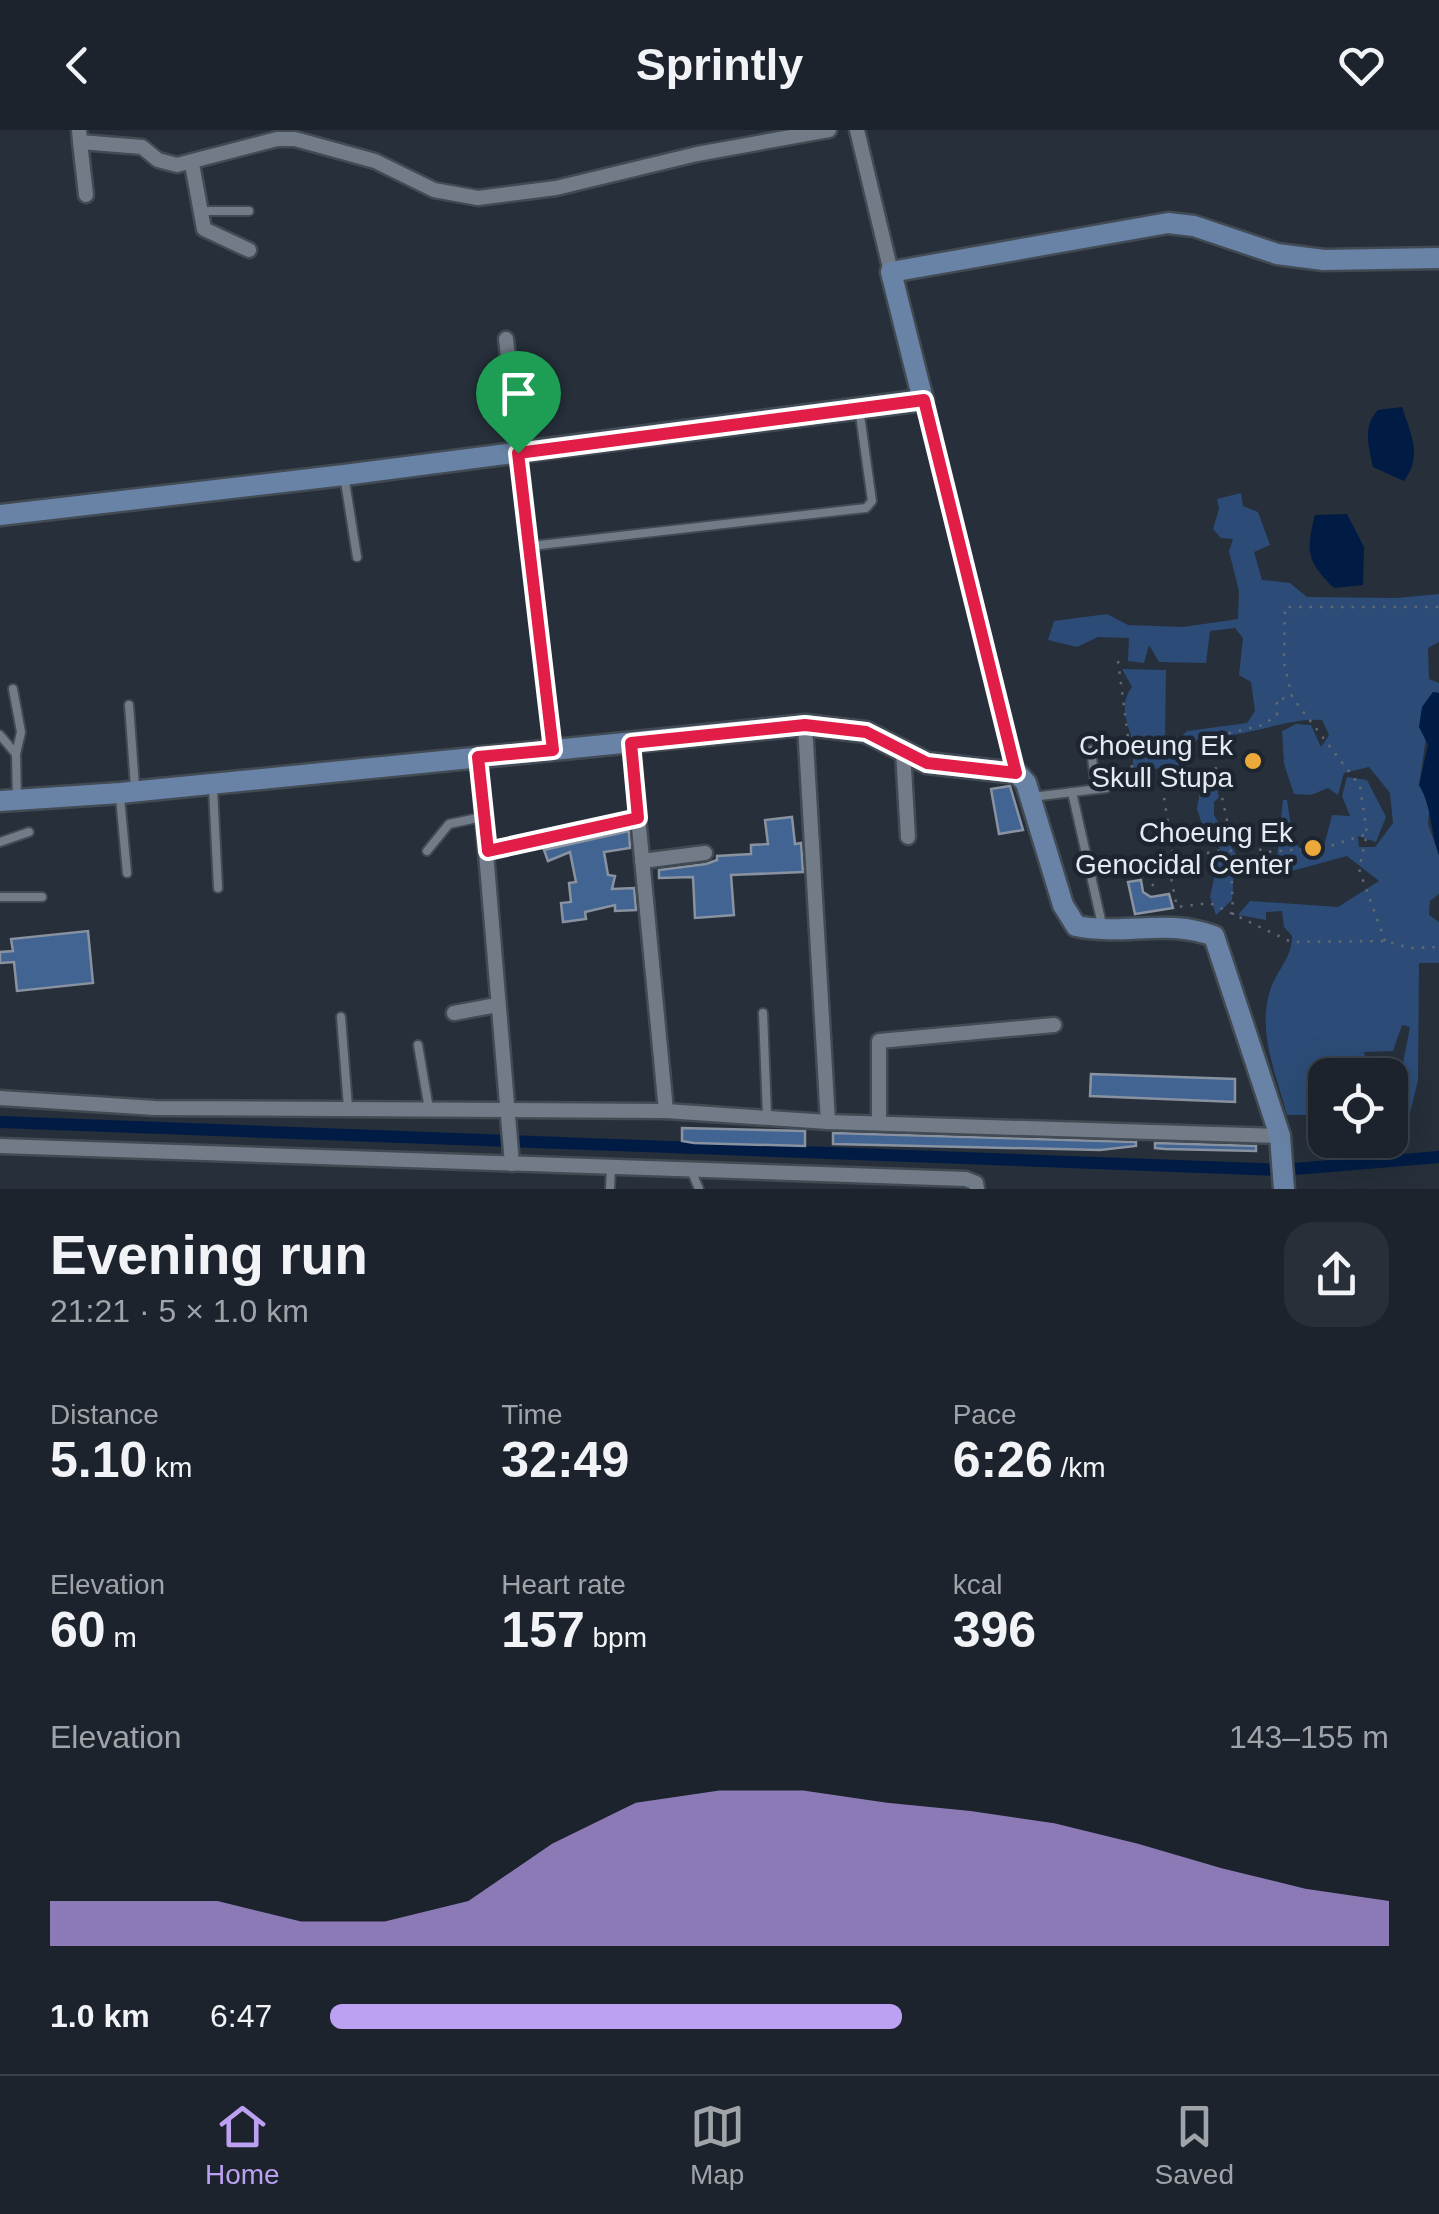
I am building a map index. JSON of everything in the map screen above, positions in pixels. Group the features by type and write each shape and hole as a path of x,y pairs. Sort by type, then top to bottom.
{"main road":[{"path":"0,515 344,476 924,400 891,272 1168,223 1194,226 1277,254 1324,260 1439,258"},
{"path":"8,800 128,792 805,725 866,732 927,763 1016,773 1032,797 1068,918 1076,926 1103,932 1186,926 1214,936 1281,1145 1284,1184"}],"street":[{"path":"86,195 80,136 142,148 165,164 192,164 247,146 295,140 375,162 446,194 498,197 584,183 698,154 828,130"},
{"path":"857,130 891,272"},
{"path":"192,164 204,229 249,250"},
{"path":"506,339 553,750"},
{"path":"924,400 1016,773"},
{"path":"805,725 828,1122"},
{"path":"631,743 666,1111"},
{"path":"903,751 908,837"},
{"path":"478,757 511,1158"},
{"path":"488,851 638,818"},
{"path":"642,861 705,853"},
{"path":"454,1013 497,1005"},
{"path":"879,1123 880,1041 1054,1025"},
{"path":"0,1098 155,1108 429,1109 508,1118 666,1111 1281,1145"},
{"path":"0,1146 511,1158 611,1167 966,1179 976,1183 976,1189"}],"lane":[{"path":"198,211 249,211"},
{"path":"531,546 866,508 872,501 859,408"},
{"path":"344,476 357,557"},
{"path":"8,800 21,732 14,689"},
{"path":"126,872 129,705"},
{"path":"0,735 16,754"},
{"path":"1091,750 1096,789"},
{"path":"213,783 218,888"},
{"path":"1032,797 1106,788"},
{"path":"1072,792 1103,932"},
{"path":"427,851 449,824 482,817"},
{"path":"0,842 29,832"},
{"path":"0,897 42,896"},
{"path":"763,1013 767,1115"},
{"path":"341,1017 348,1107"},
{"path":"418,1045 429,1109"},
{"path":"610,1189 611,1167"},
{"path":"691,1170 699,1189"}],"path":[{"path":"1384,940 1359,869 1367,834 1360,786 1292,697 1284,663 1285,608 1439,607"},
{"path":"1118,661 1134,783"},
{"path":"1234,916 1230,834 1208,738 1263,725 1277,715 1277,699 1292,697"},
{"path":"1106,788 1216,770"},
{"path":"1161,779 1174,860"},
{"path":"1230,834 1265,852 1328,847 1367,834"},
{"path":"1152,886 1174,860 1229,849"},
{"path":"1163,873 1171,878 1177,907 1210,903 1291,942 1384,940 1410,948 1439,947"}],"shaded area":[{"path":"1402,407 1414,454 1404,481 1373,467 1368,437 1378,410"},
{"path":"1241,493 1243,506 1258,512 1270,545 1254,552 1262,580 1290,583 1307,597 1396,598 1439,594 1439,642 1428,648 1429,679 1439,683 1439,693 1433,692 1419,785 1430,803 1428,824 1439,855 1439,894 1430,901 1429,915 1439,922 1439,963 1419,963 1418,1080 1410,1113 1408,1058 1404,1058 1410,1027 1402,1025 1393,1051 1364,1052 1366,1058 1308,1058 1308,1115 1287,1115 1269,1050 1266,1017 1272,985 1288,956 1292,936 1284,927 1282,911 1266,912 1266,920 1238,915 1250,901 1338,907 1379,881 1347,856 1288,872 1249,863 1234,871 1232,900 1216,915 1210,897 1220,849 1216,841 1208,842 1197,809 1202,776 1213,775 1219,797 1214,802 1214,815 1238,858 1277,857 1283,800 1287,800 1293,840 1307,857 1322,854 1332,815 1350,816 1342,796 1347,777 1367,780 1386,817 1376,842 1358,836 1359,847 1375,847 1393,823 1390,793 1369,767 1344,773 1338,795 1328,788 1311,795 1294,794 1284,764 1282,731 1296,724 1311,725 1321,747 1329,735 1322,720 1203,735 1187,748 1176,744 1162,748 1161,756 1191,756 1186,767 1133,770 1133,756 1143,754 1145,746 1133,744 1125,707 1132,687 1122,669 1166,670 1165,738 1247,723 1255,711 1251,682 1239,675 1243,638 1235,628 1210,631 1206,663 1159,662 1149,645 1144,663 1128,661 1129,638 1098,637 1077,647 1048,640 1054,621 1107,614 1128,625 1183,627 1238,619 1239,591 1229,551 1233,539 1221,538 1213,529 1219,509 1217,499"},
{"path":"1347,514 1364,547 1363,585 1334,588 1313,563 1310,538 1315,515"},
{"path":"1433,692 1439,693 1439,855 1419,785 1428,745 1419,727 1422,707"}],"building":[{"path":"1010,786 1023,830 999,834 991,789"},
{"path":"792,817 795,844 801,843 803,872 731,875 734,915 695,918 693,877 659,878 659,870 706,864 717,860 717,856 751,854 751,845 768,844 765,820"},
{"path":"629,831 630,848 604,852 608,875 615,876 612,889 634,888 636,910 615,911 615,905 585,912 586,919 563,922 561,903 571,902 569,883 576,882 570,852 548,861 544,850"},
{"path":"1141,880 1143,892 1151,897 1169,894 1173,908 1135,914 1128,882"},
{"path":"88,931 93,983 17,991 14,962 0,963 0,952 13,951 11,939"},
{"path":"1091,1074 1235,1079 1235,1102 1090,1096"},
{"path":"682,1128 805,1131 805,1146 694,1143 682,1141"},
{"path":"833,1133 1136,1142 1136,1146 1100,1150 833,1144"},
{"path":"1155,1143 1256,1146 1256,1151 1165,1149 1155,1148"}],"waterway":[{"path":"0,1122 1282,1170 1439,1157"}],"place":[{"name":"Choeung Ek Skull Stupa","path":"1253,761"},
{"name":"Choeung Ek Genocidal Center","path":"1313,848"}],"route":[{"path":"924,400 1016,773 927,763 866,732 805,725 631,743 638,818 488,851 478,757 553,750 518,453 924,400"}]}
